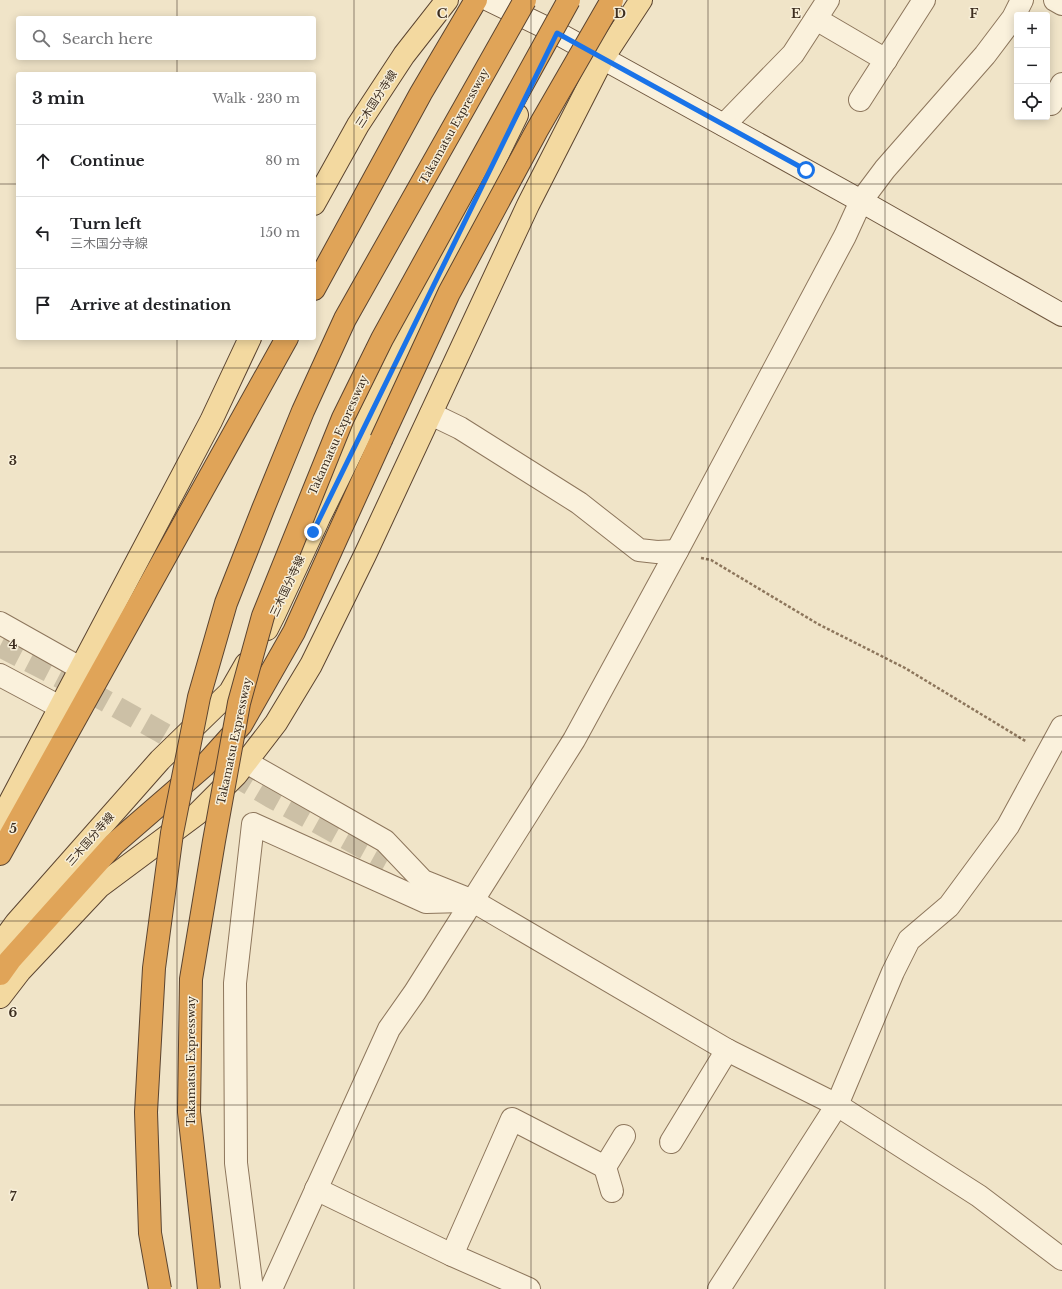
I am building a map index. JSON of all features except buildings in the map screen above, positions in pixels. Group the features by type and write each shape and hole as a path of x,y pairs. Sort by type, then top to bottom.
{"highway":[{"path":"316,285 421,93 476,0"},
{"name":"Takamatsu Expressway","path":"160,1289 150,1233 146,1112 154,976 172,833 199,697 226,603 303,411 345,320 525,0"},
{"name":"Takamatsu Expressway","path":"208,1289 189,1112 191,979 239,704 263,616 343,418 382,339 570,0"},
{"path":"0,974 10,960 114,844 204,766 241,725 294,632 449,293 537,130 612,0"},
{"path":"0,854 286,340"}],"main road":[{"name":"三木国分寺線","path":"316,200 358,125 404,55 448,0"},
{"name":"三木国分寺線","path":"0,945 16,923 160,760 230,692 274,615 319,518 557,33 578,0"},
{"path":"0,997 20,971 99,887 197,814 236,775 276,723 311,666 365,555 528,205 604,58 640,0"},
{"path":"0,821 211,420 249,340"}],"street":[{"path":"489,0 604,58 1062,315"},
{"path":"724,125 793,54 828,0"},
{"path":"860,100 924,0"},
{"path":"271,1289 389,1029 415,992 574,740 677,551 845,236 861,201 885,168 985,55 1013,18 1022,0"},
{"path":"1055,0 1062,4"},
{"path":"816,19 886,60"},
{"path":"1051,104 1062,84"},
{"path":"431,414 460,428 579,503 638,550 657,552 677,551"},
{"path":"0,623 80,668"},
{"path":"0,675 60,707"},
{"path":"719,1289 837,1105 893,972 909,940 949,906 1008,826 1062,727"},
{"path":"246,762 385,841 423,881"},
{"path":"252,1289 236,1163 235,983 253,824 426,902 473,901"},
{"path":"388,861 423,881 473,901 726,1050 837,1105 979,1196 1062,1259"},
{"path":"671,1142 726,1050"},
{"path":"452,1255 512,1119 605,1166 612,1191"},
{"path":"605,1166 624,1136"},
{"path":"316,1189 452,1255 529,1289"}],"path":[{"path":"677,551 711,560 818,624 904,668 1047,755"}],"tunnel":[{"path":"0,646 104,700 271,797 387,861"}],"route":[{"path":"313,532 557,33 806,170"}]}
